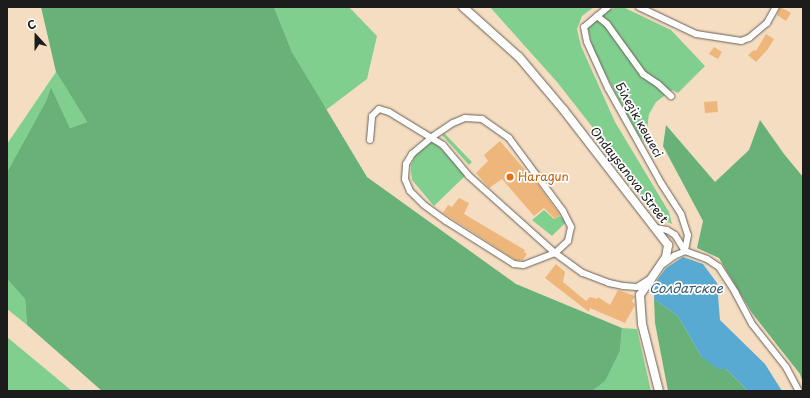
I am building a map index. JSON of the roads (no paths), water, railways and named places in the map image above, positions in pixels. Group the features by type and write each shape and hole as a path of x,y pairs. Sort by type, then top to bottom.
{"street":[{"name":"Ondaysanova Street","path":"463,7 519,57 563,109 668,245 666,257 640,295 642,324 659,391"},
{"name":"Білезік көшесі","path":"608,7 584,27 587,42 608,88 661,184 681,214 688,235 685,252"},
{"path":"639,7 696,34 741,41 749,38 764,26 772,16 776,7"},
{"path":"597,16 607,24 643,74 658,84 671,96"},
{"path":"370,140 372,116 379,109 389,112 443,145 469,176 555,253 584,273 609,283 637,287 651,279"},
{"path":"466,118 482,119 509,138 563,211 571,227 568,241 555,253 523,265 514,264 446,221 424,205 410,191 405,179 406,164 412,154 432,137 453,123 466,118"},
{"path":"656,228 667,230 675,235 685,252"},
{"path":"657,269 674,256 685,252 707,259 719,267 735,292 752,324 786,366 798,391"}],"water":[{"name":"Солдатское","path":"683,257 703,264 717,283 720,320 765,364 782,391 748,391 726,369 718,369 701,356 678,316 654,299 655,283 666,268"}],"place":[{"name":"Haragun","path":"510,177"}]}
